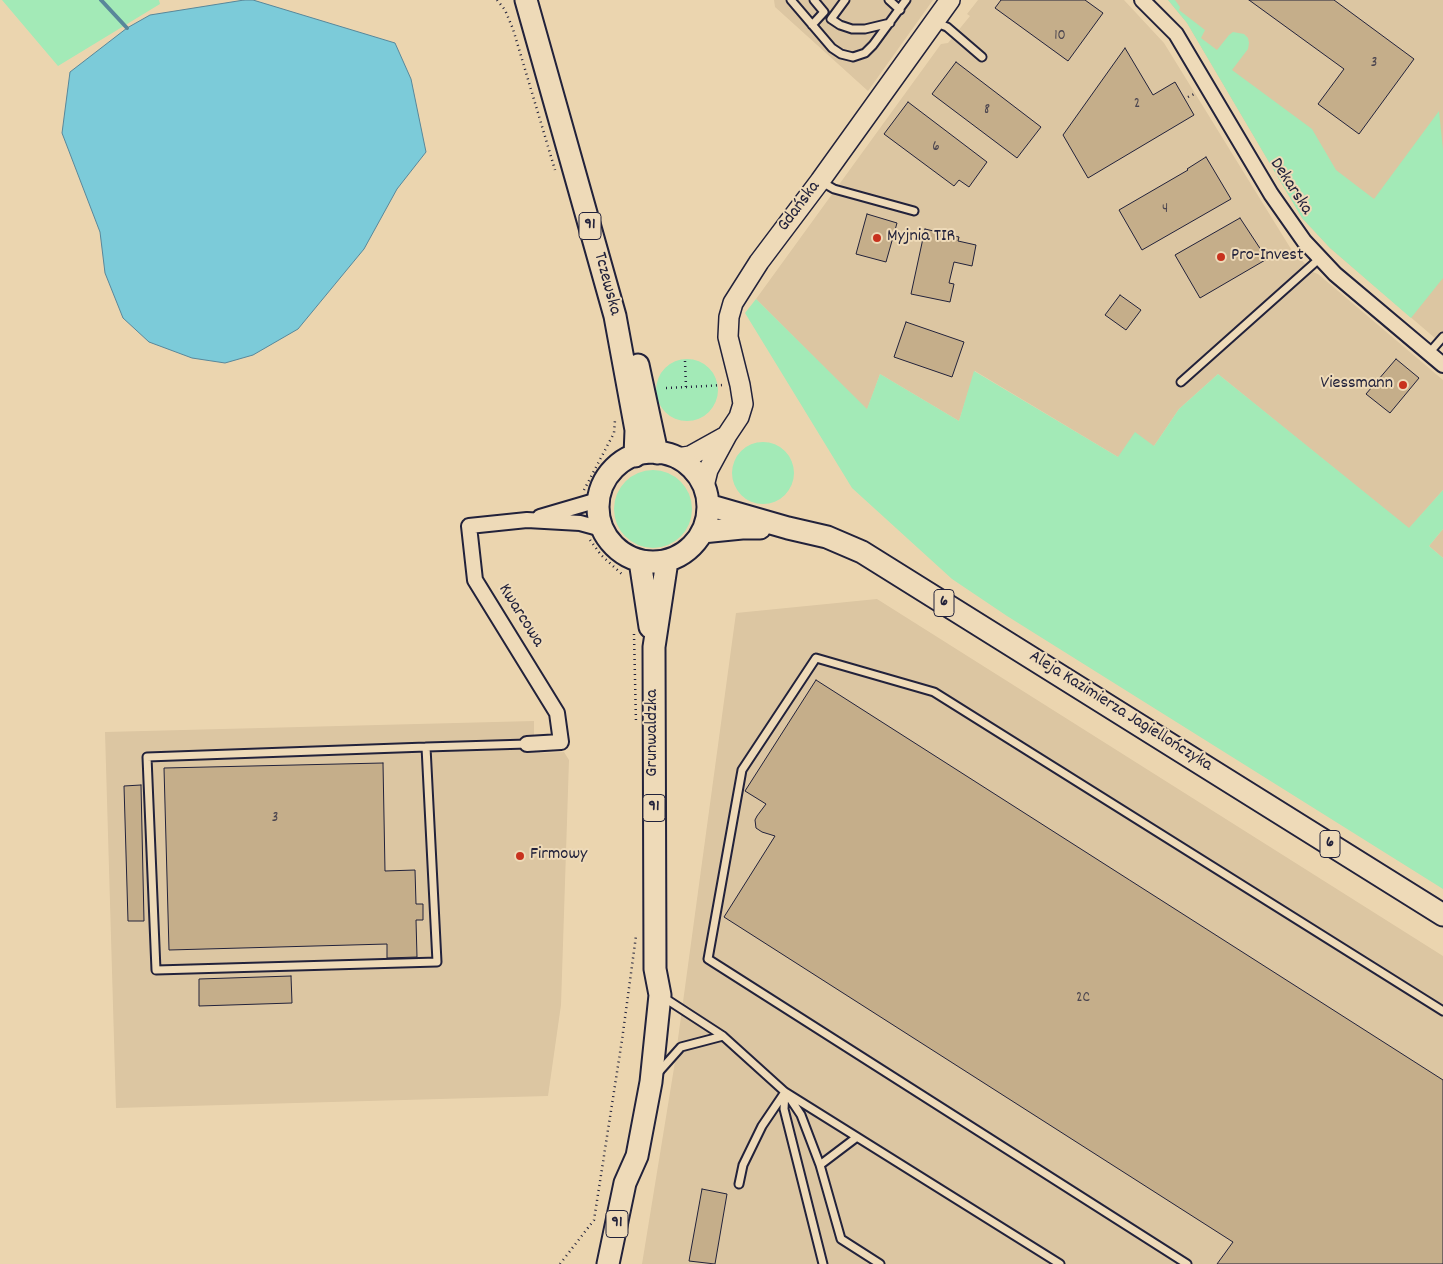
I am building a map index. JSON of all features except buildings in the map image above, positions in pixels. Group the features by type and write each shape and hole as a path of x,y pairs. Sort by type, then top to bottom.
{"main road":[{"name":"Tczewska","path":"526,0 615,316 636,430 635,456"},
{"name":"Tczewska","path":"540,0 616,266 630,325 667,455"},
{"path":"646,453 667,455 693,470 706,496 707,519 694,545 681,555 667,561 640,561 628,556 608,540 594,532 598,510 590,496 602,485 610,472 622,462 646,453"},
{"name":"Aleja Kazimierza Jagiellończyka","path":"706,496 788,528 827,537 862,552 1443,915"},
{"name":"Aleja Kazimierza Jagiellończyka","path":"702,532 742,528 788,528"},
{"name":"Grunwaldzka","path":"640,561 654,647"},
{"name":"Grunwaldzka","path":"608,1264 625,1183 637,1156 651,1082 660,995 655,968 654,647 667,561"},
{"name":"Grunwaldzka","path":"625,1183 624,1160 642,1041 647,993 655,968"}],"street":[{"name":"Gdańska","path":"706,496 708,470 740,417 743,404 728,337 729,317 733,303 759,262 820,181 950,0"},
{"name":"Dekarska","path":"1142,0 1176,34 1271,194 1298,234 1319,259 1335,274 1443,365"},
{"name":"Gdańska","path":"667,455 690,456 727,436"},
{"name":"Kwarcowa","path":"527,744 561,742 557,713 475,580 469,526 527,520 578,507 590,496"},
{"name":"Kwarcowa","path":"527,520 580,523 594,532"}],"lane":[{"path":"791,0 832,48 841,54 853,57 865,53 906,0"},
{"path":"814,0 831,19 840,25 852,29 865,29 890,23"},
{"path":"831,19 845,0"},
{"path":"889,0 900,10"},
{"path":"812,25 824,12"},
{"path":"934,22 947,27 982,56"},
{"path":"820,181 834,189 914,211"},
{"path":"1181,382 1319,259"},
{"path":"1429,353 1443,337"},
{"path":"1187,1264 708,959 742,770 816,658 934,692 1443,1011"},
{"path":"426,747 437,962 156,970 147,757 426,747 527,744"},
{"path":"660,995 723,1036 785,1092 1060,1264"},
{"path":"651,1082 681,1047 723,1036"},
{"path":"785,1092 801,1115 820,1165 841,1239 880,1264"},
{"path":"739,1184 743,1164 762,1126 785,1092"},
{"path":"785,1092 784,1109 823,1264"},
{"path":"820,1165 857,1137"}],"path":[{"path":"497,0 505,10 513,29 555,171"},
{"path":"685,361 686,387"},
{"path":"666,388 740,385"},
{"path":"590,496 614,433 615,417"},
{"path":"594,532 601,555 625,576"},
{"path":"634,634 636,731"},
{"path":"560,1264 594,1220 637,930"}],"shaded area":[{"path":"774,0 933,0 868,91 775,7"},
{"path":"978,0 1124,0 1164,43 1291,249 1313,272 1318,274 1443,380 1443,490 1409,529 1218,374 1179,409 1154,446 1118,457 975,371 959,421 880,374 867,410 756,299 941,44 948,43 970,16 967,14"},
{"path":"1168,0 1443,0 1443,345 1330,248 1302,218 1187,23"},
{"path":"1443,529 1443,558 1429,546"},
{"path":"877,599 1443,956 1443,1264 642,1264 674,1068 736,613"},
{"path":"534,721 534,750 540,750 540,753 564,752 569,760 561,1005 548,1096 116,1108 105,732"}],"green space":[{"path":"2,0 159,0 160,4 58,66"},
{"path":"1168,0 1175,0 1180,7 1179,10 1205,30 1201,38 1217,50 1233,32 1244,34 1248,38 1248,49 1232,70 1312,129 1336,170 1374,199 1439,111 1443,150 1443,278 1411,318 1330,248 1302,218 1187,23"},
{"path":"756,299 867,409 880,374 959,421 974,371 1118,457 1135,432 1154,446 1179,409 1218,374 1409,528 1443,490 1443,529 1429,546 1443,558 1443,889 1007,616 952,579 852,488 745,313"},
{"path":"687,359 699,361 709,368 716,378 718,390 716,402 709,412 699,419 687,421 675,419 665,412 658,402 656,390 658,378 665,368 675,361"},
{"path":"763,442 780,447 785,451 789,456 794,473 789,490 785,495 780,499 763,504 746,499 741,495 737,490 732,473 737,456 741,451 746,447"},
{"path":"653,470 668,473 685,487 689,494 692,509 689,524 675,541 668,545 653,548 638,545 621,531 617,524 614,509 617,494 631,477 638,473"}],"water":[{"path":"253,0 395,43 411,79 426,152 397,189 364,249 298,329 253,355 225,363 192,358 149,342 123,318 105,273 100,232 62,133 70,72 127,28 150,15"}],"waterway":[{"path":"101,0 127,28"}],"place":[{"name":"Myjnia TIR","path":"877,238"},
{"name":"Pro-Invest","path":"1221,257"},
{"name":"Viessmann","path":"1403,385"},
{"name":"Firmowy","path":"520,856"}]}
